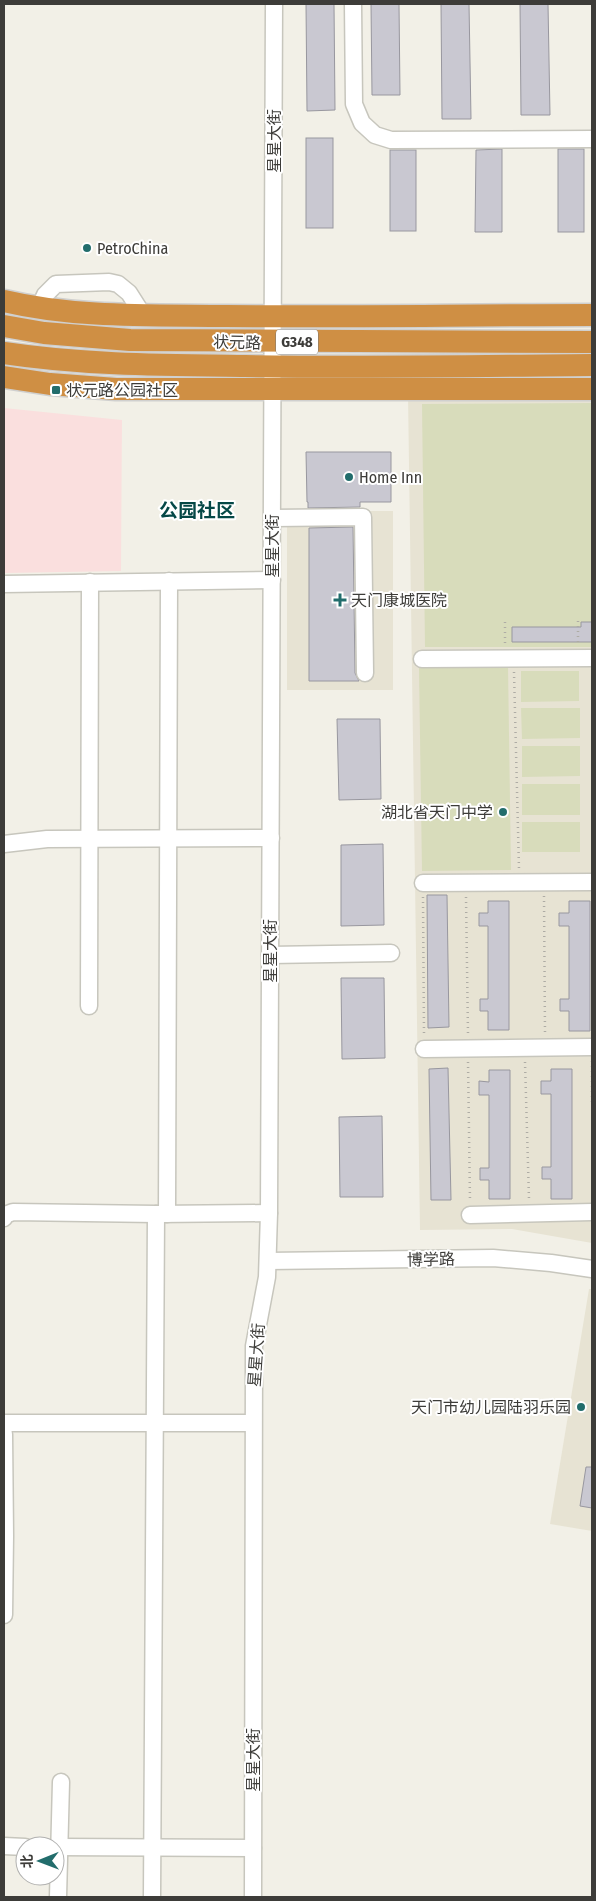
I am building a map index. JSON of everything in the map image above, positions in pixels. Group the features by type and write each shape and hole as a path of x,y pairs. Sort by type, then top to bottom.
{"highway":[{"path":"4,301 78,313 143,315 592,315"},
{"path":"31,331 39,308"},
{"path":"143,315 162,341"},
{"name":"状元路","path":"4,326 85,338 162,341 592,342"},
{"name":"状元路","path":"4,353 64,361 126,365 273,367 592,365"},
{"path":"13,378 64,361"},
{"path":"13,378 50,384 116,389 592,389"}],"street":[{"name":"星星大街","path":"254,1897 254,1346 267,1277 269,1213 274,4"},
{"path":"353,4 354,104 362,123 375,135 391,140 592,139"},
{"path":"39,308 45,294 56,284 109,282 125,288 143,315"},
{"path":"273,518 363,517 365,673"},
{"path":"4,584 272,580"},
{"path":"152,1897 155,1423 168,839 169,581"},
{"path":"89,1006 90,582"},
{"path":"422,659 585,658"},
{"path":"4,844 47,839 270,838"},
{"path":"423,883 592,882"},
{"path":"270,955 391,953"},
{"path":"424,1048 592,1047"},
{"path":"4,1218 5,1215 13,1212 269,1213"},
{"path":"470,1215 592,1212"},
{"name":"博学路","path":"268,1261 493,1258 592,1269"},
{"path":"4,1423 253,1423"},
{"path":"4,1434 4,1615"},
{"path":"58,1836 61,1782"},
{"path":"65,1847 254,1848"}],"path":[{"path":"578,621 585,658"},
{"path":"505,622 510,658 519,883"},
{"path":"423,883 424,1048"},
{"path":"466,883 470,1215"},
{"path":"543,883 545,1047"},
{"path":"592,1047 592,1105"},
{"path":"525,1048 529,1214"}],"shaded area":[{"name":"湖北省天门中学","path":"408,394 592,394 592,1243 512,1229 420,1230"},
{"path":"4,408 122,420 121,571 4,573"},
{"name":"天门康城医院","path":"287,511 393,511 393,690 287,690"},
{"name":"天门市幼儿园陆羽乐园","path":"589,1289 592,1289 592,1531 550,1524"}],"green space":[{"path":"592,403 592,647 425,647 422,404"},
{"path":"508,666 511,870 422,871 419,668"},
{"path":"521,671 579,671 579,701 521,702"},
{"path":"521,708 580,708 580,738 522,739"},
{"path":"522,746 580,746 580,776 522,777"},
{"path":"522,784 580,784 580,815 522,815"},
{"path":"522,822 580,822 580,852 522,852"}],"building":[{"path":"306,4 334,4 335,110 307,111"},
{"path":"371,4 399,4 400,95 372,95"},
{"path":"441,4 469,4 471,119 442,119"},
{"path":"520,4 548,4 550,115 521,115"},
{"path":"306,138 333,138 333,228 306,228"},
{"path":"502,149 502,232 475,232 476,150"},
{"path":"558,149 584,149 584,232 558,232"},
{"path":"390,150 416,150 416,231 390,231"},
{"name":"Home Inn","path":"306,452 391,452 391,502 360,502 360,507 308,508"},
{"path":"353,527 355,673 359,681 309,681 309,528"},
{"path":"581,622 592,622 592,642 512,642 512,627 581,627"},
{"path":"337,719 380,719 381,799 339,800"},
{"path":"383,844 384,925 341,926 341,845"},
{"path":"427,895 447,895 449,1027 428,1028"},
{"path":"488,901 509,901 509,1030 488,1030 488,1011 480,1011 480,999 488,999 488,926 479,926 479,913 488,913"},
{"path":"569,901 590,901 590,1031 569,1031 569,1011 560,1011 560,999 569,999 569,926 559,926 559,913 569,913"},
{"path":"341,978 384,978 385,1058 342,1059"},
{"path":"448,1068 451,1200 431,1200 429,1069"},
{"path":"551,1069 572,1069 572,1199 551,1199 551,1179 542,1179 542,1167 551,1167 551,1094 541,1094 541,1081 551,1081"},
{"path":"489,1070 510,1070 510,1199 489,1199 489,1180 480,1180 480,1168 489,1168 489,1095 479,1095 479,1081 489,1082"},
{"path":"382,1116 383,1197 340,1197 339,1117"},
{"path":"586,1467 592,1467 592,1508 580,1506"}],"place":[{"name":"PetroChina","path":"87,248"},
{"name":"状元路公园社区","path":"56,390"},
{"name":"Home Inn","path":"349,477"},
{"name":"天门康城医院","path":"340,600"},
{"name":"湖北省天门中学","path":"503,812"},
{"name":"天门市幼儿园陆羽乐园","path":"581,1407"}],"district":[{"name":"公园社区","path":"197,510"}]}
